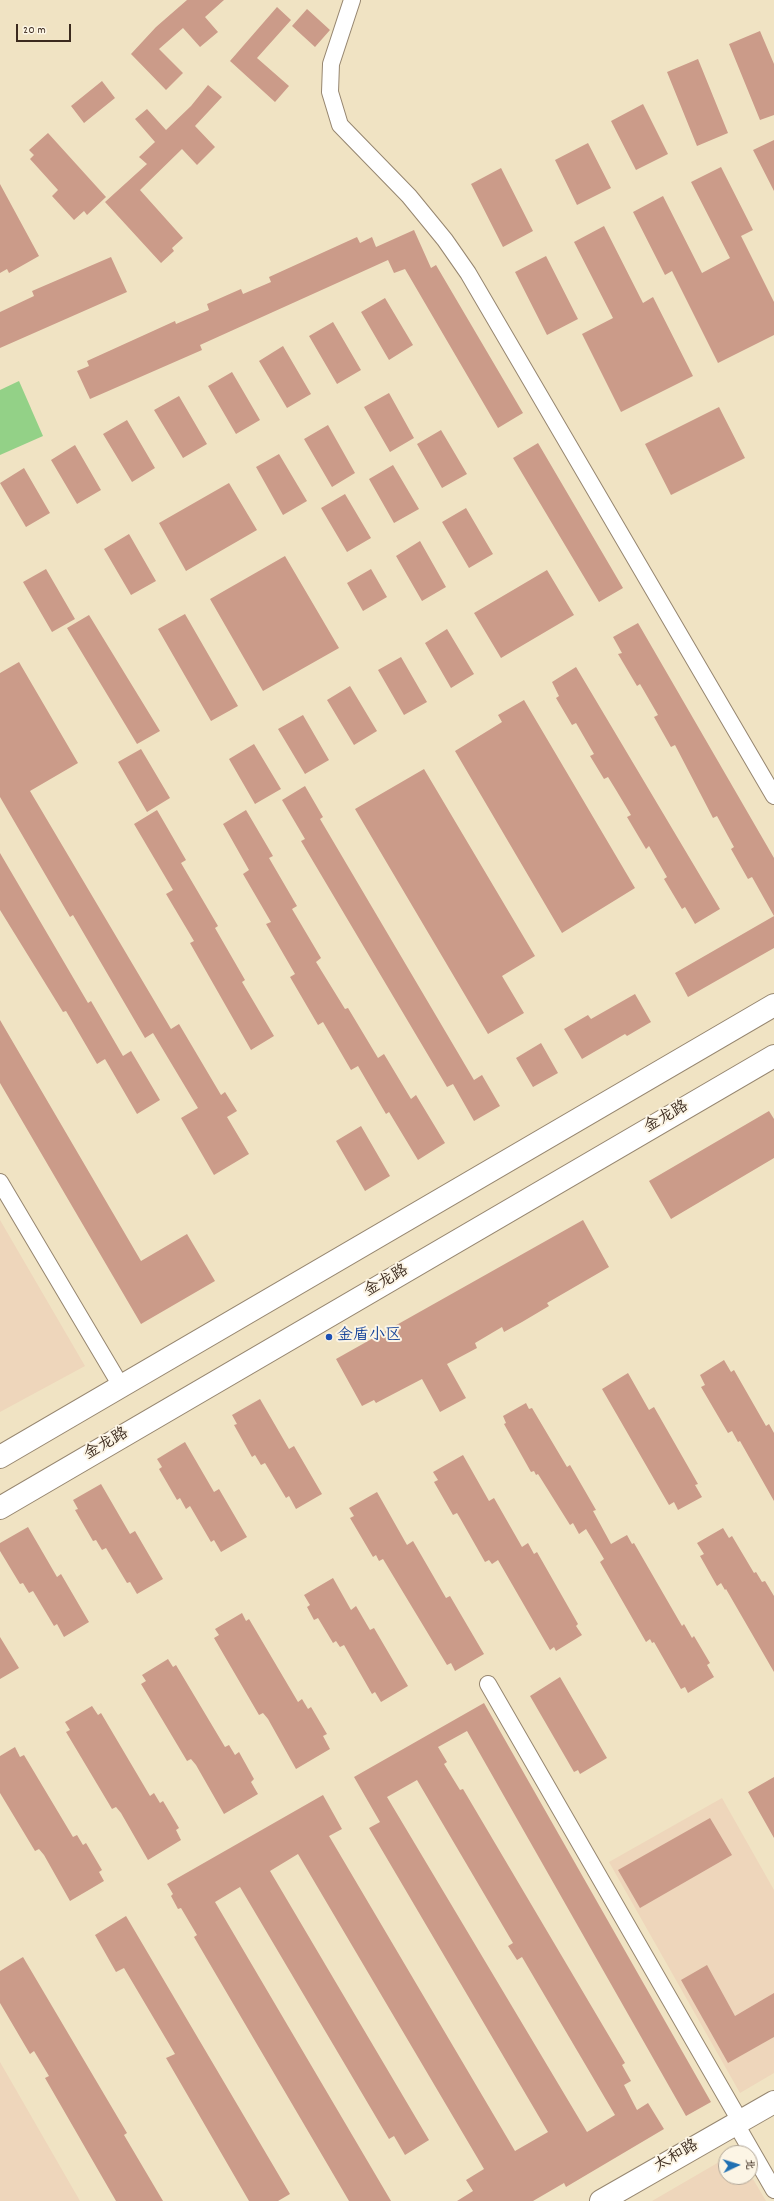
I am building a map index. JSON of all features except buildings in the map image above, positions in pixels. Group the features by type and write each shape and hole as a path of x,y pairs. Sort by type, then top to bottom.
{"main road":[{"path":"0,1457 774,1005"},
{"name":"金龙路","path":"0,1508 774,1056"},
{"name":"太和路","path":"601,2201 774,2102"}],"street":[{"path":"352,0 331,64 330,92 340,125 409,196 445,240 468,273 774,796"},
{"path":"0,1182 121,1386"},
{"path":"488,1684 738,2122 774,2190"}],"shaded area":[{"path":"0,1220 85,1366 0,1412"},
{"path":"722,1798 774,1890 774,2073 740,2093 609,1862"},
{"path":"0,2062 80,2201 0,2201"},
{"path":"718,2163 718,2185 757,2185 766,2201 652,2201"}],"green space":[{"path":"19,381 43,436 0,455 0,390"}],"place":[{"name":"金盾小区","path":"329,1337"}]}
